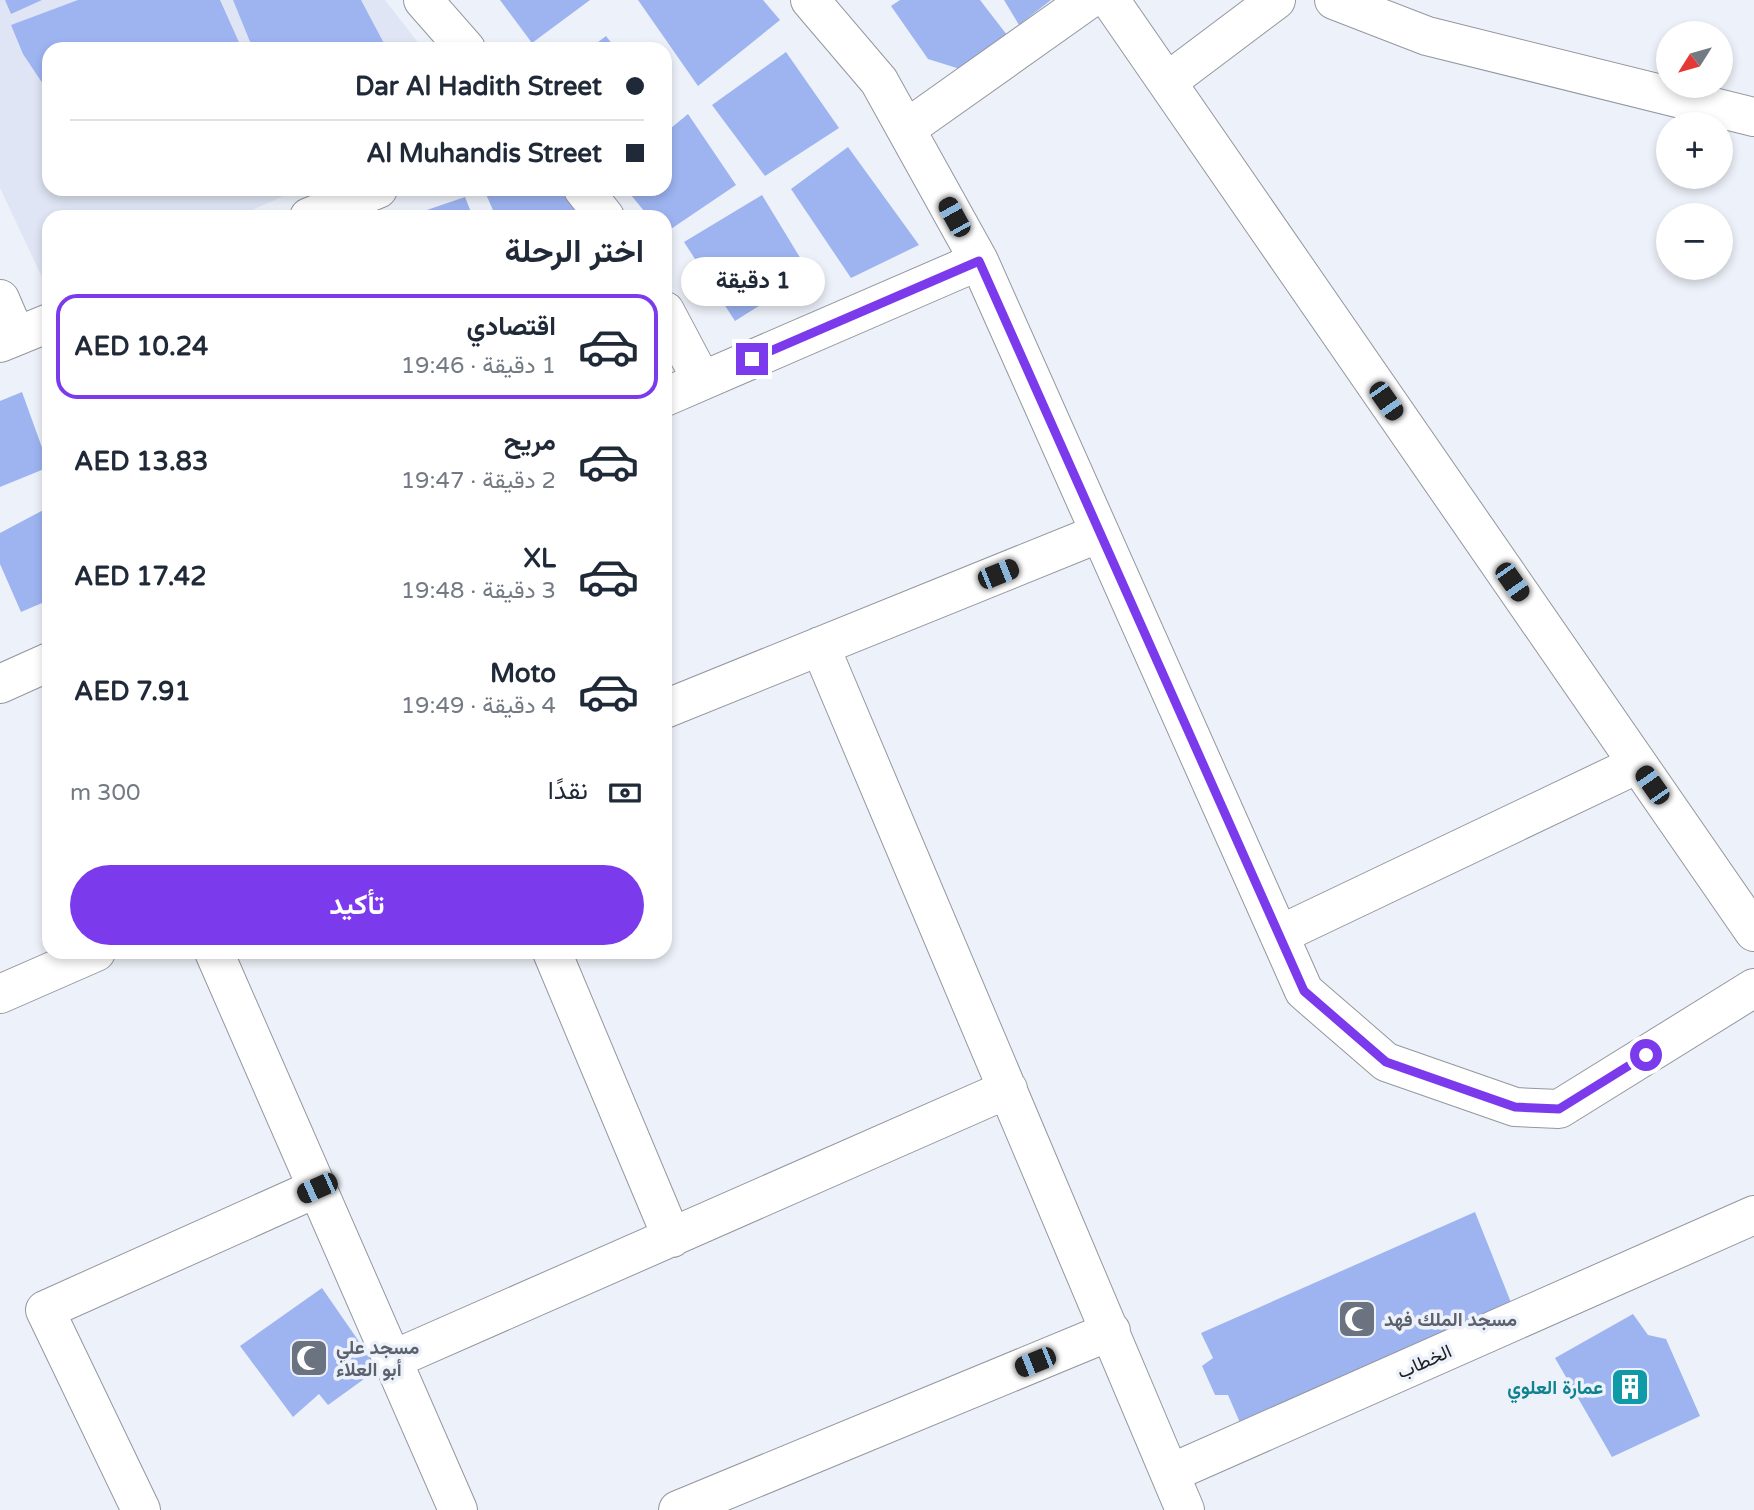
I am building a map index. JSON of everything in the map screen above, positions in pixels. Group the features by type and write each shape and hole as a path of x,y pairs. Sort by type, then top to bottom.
{"street":[{"path":"423,0 460,42"},
{"path":"810,0 879,81 979,261 1304,991 1386,1062 1515,1107 1559,1109 1754,988"},
{"path":"906,130 1088,0"},
{"path":"1110,0 1754,932"},
{"path":"1167,82 1276,0"},
{"path":"1334,0 1427,36 1754,117"},
{"path":"326,210 361,196"},
{"path":"588,196 600,210"},
{"path":"672,394 979,261"},
{"path":"0,299 22,334"},
{"path":"672,324 702,381"},
{"path":"672,706 1100,533"},
{"path":"820,646 1185,1510"},
{"path":"0,684 42,665"},
{"path":"1279,935 1638,764"},
{"path":"0,995 80,959"},
{"path":"217,959 458,1510"},
{"path":"555,959 671,1238"},
{"path":"393,1360 1008,1089"},
{"path":"141,1510 46,1310 317,1188"},
{"name":"الخطاب","path":"1171,1473 1754,1215"},
{"path":"678,1510 1111,1331"}],"shaded area":[{"path":"0,0 385,0 418,42 42,42 42,196 284,196 252,210 42,210 42,277 0,188"}],"building":[{"path":"5,0 42,0 11,14"},
{"path":"78,0 220,0 239,42 42,42 42,82 23,54 11,25"},
{"path":"233,0 361,0 383,42 250,42"},
{"path":"500,0 590,0 533,42"},
{"path":"638,0 763,0 780,20 698,86 672,49 672,42 667,42"},
{"path":"900,0 980,0 1007,35 960,69 928,59 891,6"},
{"path":"1004,0 1051,0 1019,25"},
{"path":"606,36 611,42 598,42"},
{"path":"786,52 839,128 765,176 712,105"},
{"path":"688,114 736,185 672,228 672,210 643,210 632,196 672,196 672,127"},
{"path":"848,147 919,245 851,278 791,189"},
{"path":"762,195 810,274 735,321 684,242"},
{"path":"487,196 566,196 575,210 493,210"},
{"path":"465,197 470,210 427,210"},
{"path":"22,392 42,448 42,470 0,487 0,401"},
{"path":"42,511 42,603 21,612 0,564 0,533"},
{"name":"مسجد الملك فهد","path":"1475,1212 1512,1305 1241,1425 1228,1395 1215,1395 1202,1366 1213,1358 1201,1333"},
{"name":"مسجد علي أبو العلاء","path":"322,1288 378,1369 328,1405 319,1394 293,1417 240,1346"},
{"name":"عمارة العلوي","path":"1633,1314 1648,1335 1666,1339 1700,1416 1612,1457 1555,1358"}],"place":[{"name":"مسجد الملك فهد","path":"1357,1319"},
{"name":"مسجد علي أبو العلاء","path":"309,1358"},
{"name":"عمارة العلوي","path":"1630,1387"}],"route":[{"path":"752,359 979,261 1304,991 1386,1062 1515,1107 1559,1109 1646,1055"}]}
